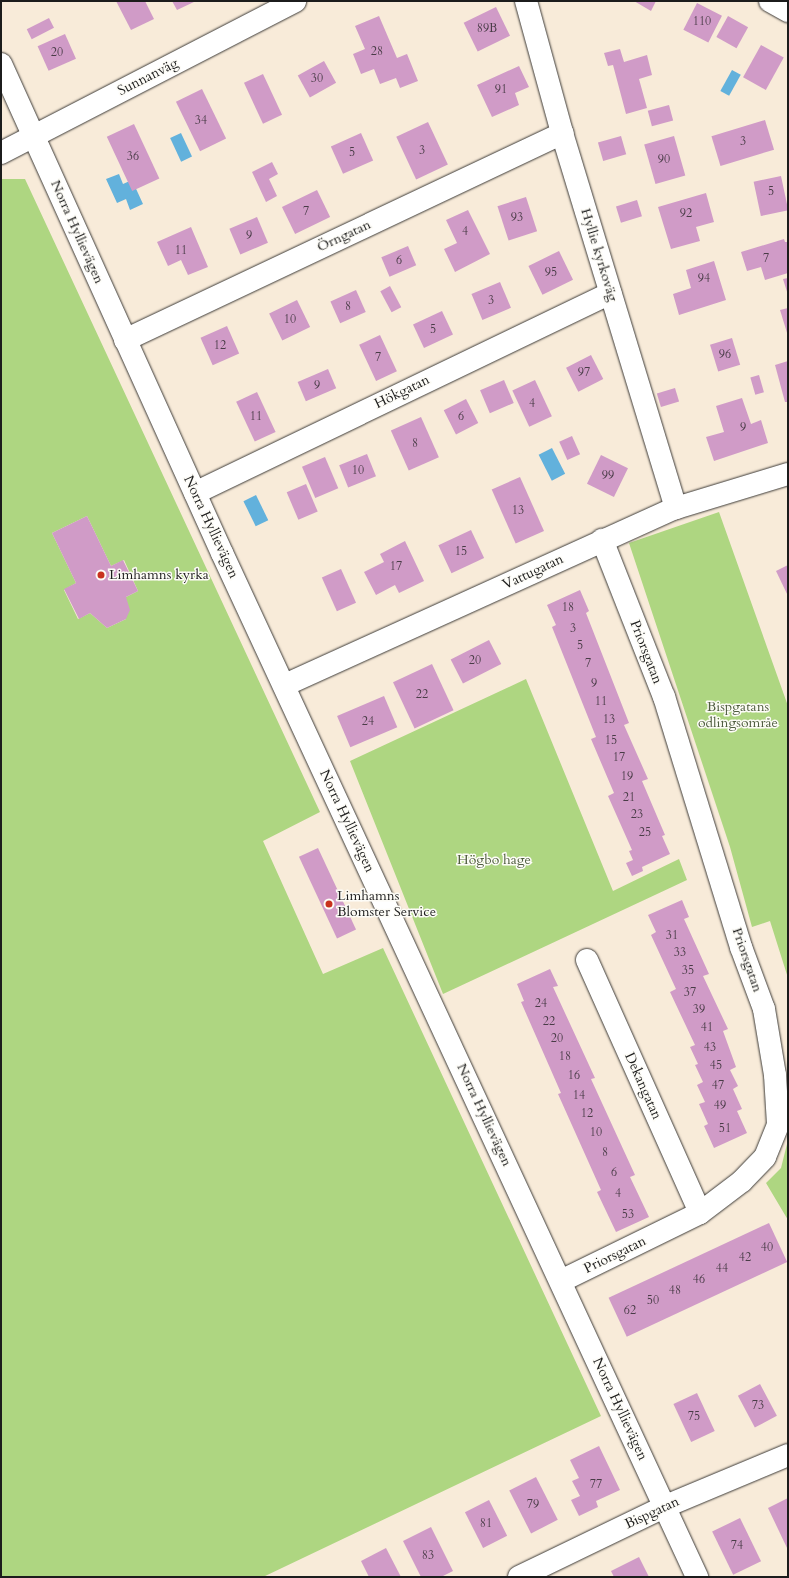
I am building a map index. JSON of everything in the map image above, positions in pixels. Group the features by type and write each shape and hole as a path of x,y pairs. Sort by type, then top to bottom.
{"street":[{"name":"Sunnanväg","path":"1,153 295,1"},
{"name":"Hyllie kyrkoväg","path":"526,1 562,133 676,508"},
{"path":"770,1 788,11"},
{"name":"Norra Hyllievägen","path":"1,64 125,340 666,1506 696,1577"},
{"name":"Örngatan","path":"125,340 562,133"},
{"name":"Hökgatan","path":"195,492 610,293"},
{"name":"Vattugatan","path":"285,686 602,540 676,508 788,474"},
{"name":"Priorsgatan","path":"561,1281 700,1213 742,1181 765,1156 778,1124 775,1075 764,1009 741,947 669,712 602,540"},
{"name":"Dekangatan","path":"587,960 700,1213"},
{"name":"Bispgatan","path":"519,1577 666,1506 788,1455"}],"green space":[{"path":"1,179 25,179 320,812 263,841 323,974 383,948 601,1416 263,1577 1,1577","holes":["87,516 111,566 124,560 138,591 126,597 126,619 107,628 90,613 78,619 64,590 76,583 52,533"]},
{"name":"Bispgatans odlingsområe","path":"719,512 788,706 788,978 770,921 752,927 730,847 629,543"},
{"name":"Högbo hage","path":"526,679 613,891 679,859 687,880 443,994 350,761"},
{"path":"788,1140 788,1220 766,1183 781,1168"}],"water":[{"path":"732,70 741,75 729,96 720,91"},
{"path":"181,133 192,157 181,162 170,138"},
{"path":"119,174 123,184 132,180 143,204 130,210 126,199 117,203 106,179"},
{"path":"552,448 565,474 552,481 539,455"},
{"path":"256,495 268,520 256,526 243,501"}],"building":[{"path":"116,1 145,1 154,19 131,30"},
{"path":"172,1 196,1 177,10"},
{"path":"634,1 656,1 651,11"},
{"path":"697,3 722,16 708,42 683,30"},
{"path":"496,7 510,36 478,52 464,23"},
{"path":"379,16 397,58 407,54 418,81 400,88 396,78 380,84 374,69 361,74 353,54 365,49 355,26"},
{"path":"728,16 748,27 736,48 716,37"},
{"path":"49,18 54,28 32,39 27,29"},
{"path":"65,34 76,59 49,71 38,46"},
{"path":"761,45 784,58 766,90 743,77"},
{"path":"620,49 624,62 647,55 652,75 639,79 647,108 626,114 613,65 608,66 604,53"},
{"path":"324,61 336,83 310,97 298,76"},
{"path":"519,66 529,87 515,93 519,105 492,117 477,85"},
{"path":"263,74 282,115 263,124 244,83"},
{"path":"202,89 226,138 200,151 176,102"},
{"path":"669,105 673,120 652,126 648,111"},
{"path":"765,120 774,150 721,166 711,136"},
{"path":"428,122 448,165 416,179 396,137"},
{"path":"134,124 159,178 132,191 107,137"},
{"path":"361,133 373,160 343,174 331,146"},
{"path":"621,136 626,154 603,161 598,143"},
{"path":"674,136 685,175 656,184 644,145"},
{"path":"272,162 278,174 269,179 277,196 266,202 252,172"},
{"path":"781,176 788,210 761,216 754,182"},
{"path":"317,190 330,217 295,234 282,207"},
{"path":"706,193 714,222 696,227 700,241 671,249 658,207"},
{"path":"526,197 537,231 509,241 497,206"},
{"path":"637,200 642,216 621,223 616,206"},
{"path":"468,210 490,254 455,272 444,249 457,243 446,220"},
{"path":"257,217 268,243 240,254 229,229"},
{"path":"191,227 208,267 188,275 181,260 168,266 157,242"},
{"path":"784,239 785,242 788,242 788,273 765,280 761,267 747,271 741,252"},
{"path":"408,246 416,265 390,277 381,257"},
{"path":"559,251 573,280 542,295 528,266"},
{"path":"714,261 726,300 679,315 673,294 691,288 686,270"},
{"path":"788,278 788,295 783,279"},
{"path":"500,282 511,308 482,320 471,294"},
{"path":"390,286 401,307 392,312 380,291"},
{"path":"356,290 366,312 340,323 330,301"},
{"path":"297,300 310,327 282,341 269,314"},
{"path":"788,308 788,336 780,310"},
{"path":"442,311 453,335 424,348 413,325"},
{"path":"227,326 239,353 213,365 201,338"},
{"path":"380,335 397,371 376,381 359,345"},
{"path":"732,338 740,365 718,372 710,345"},
{"path":"591,355 603,379 578,392 566,368"},
{"path":"788,361 788,402 785,402 775,365"},
{"path":"328,369 336,388 306,401 298,382"},
{"path":"759,375 764,392 755,395 750,377"},
{"path":"504,380 514,403 490,413 480,390"},
{"path":"535,380 552,416 529,427 512,391"},
{"path":"675,388 679,401 661,407 657,394"},
{"path":"257,392 276,432 255,442 236,402"},
{"path":"742,398 751,424 761,420 768,443 714,461 706,437 724,432 716,406"},
{"path":"466,399 478,423 456,434 444,410"},
{"path":"421,417 439,457 409,471 391,430"},
{"path":"572,436 580,454 567,460 559,442"},
{"path":"367,454 376,476 348,487 339,465"},
{"path":"601,455 628,468 614,497 587,484"},
{"path":"325,457 338,488 315,498 302,467"},
{"path":"520,477 544,531 516,544 492,490"},
{"path":"306,484 318,512 298,520 287,492"},
{"name":"Limhamns kyrka","path":"87,516 111,566 123,560 138,591 126,597 130,610 126,619 107,628 90,613 79,619 64,589 76,583 52,533"},
{"path":"471,530 484,558 451,573 438,545"},
{"path":"405,541 424,581 399,593 395,585 376,595 364,572 384,562 380,554"},
{"path":"788,565 788,596 776,571"},
{"path":"341,569 356,603 337,611 322,578"},
{"path":"580,590 589,611 586,613 629,723 624,725 648,779 642,781 665,835 662,836 670,854 642,867 643,871 632,876 626,863 633,860 629,851 632,850 608,796 614,793 591,739 596,737 552,627 556,625 547,605"},
{"path":"489,640 501,664 463,684 451,660"},
{"path":"432,664 454,710 415,728 393,682"},
{"path":"384,696 397,727 350,747 337,716"},
{"path":"318,848 356,930 337,938 299,857"},
{"path":"682,900 689,917 684,919 709,974 703,976 728,1029 723,1031 736,1067 730,1070 738,1086 733,1089 742,1109 737,1111 747,1133 714,1148 704,1126 708,1124 699,1104 705,1102 697,1085 703,1082 695,1065 698,1064 690,1047 695,1045 670,992 676,989 651,935 656,932 648,915"},
{"path":"550,969 558,986 553,987 595,1078 591,1079 635,1175 630,1177 649,1217 616,1232 597,1192 601,1190 558,1094 561,1093 521,1002 524,1001 517,984"},
{"path":"769,1223 787,1262 627,1337 609,1298"},
{"path":"760,1384 777,1416 755,1428 738,1396"},
{"path":"697,1393 715,1431 691,1442 673,1404"},
{"path":"599,1446 620,1490 596,1501 598,1507 579,1516 571,1500 580,1496 572,1481 579,1478 570,1460"},
{"path":"536,1477 558,1520 531,1533 509,1491"},
{"path":"788,1498 788,1550 768,1508"},
{"path":"489,1500 507,1536 483,1548 465,1512"},
{"path":"740,1518 761,1561 733,1575 712,1532"},
{"path":"431,1527 453,1571 441,1577 421,1577 403,1541"},
{"path":"386,1548 401,1577 369,1577 361,1561"},
{"path":"639,1557 649,1577 614,1577 611,1571"}],"place":[{"name":"Limhamns kyrka","path":"101,575"},
{"name":"Limhamns Blomster Service","path":"329,904"}]}
